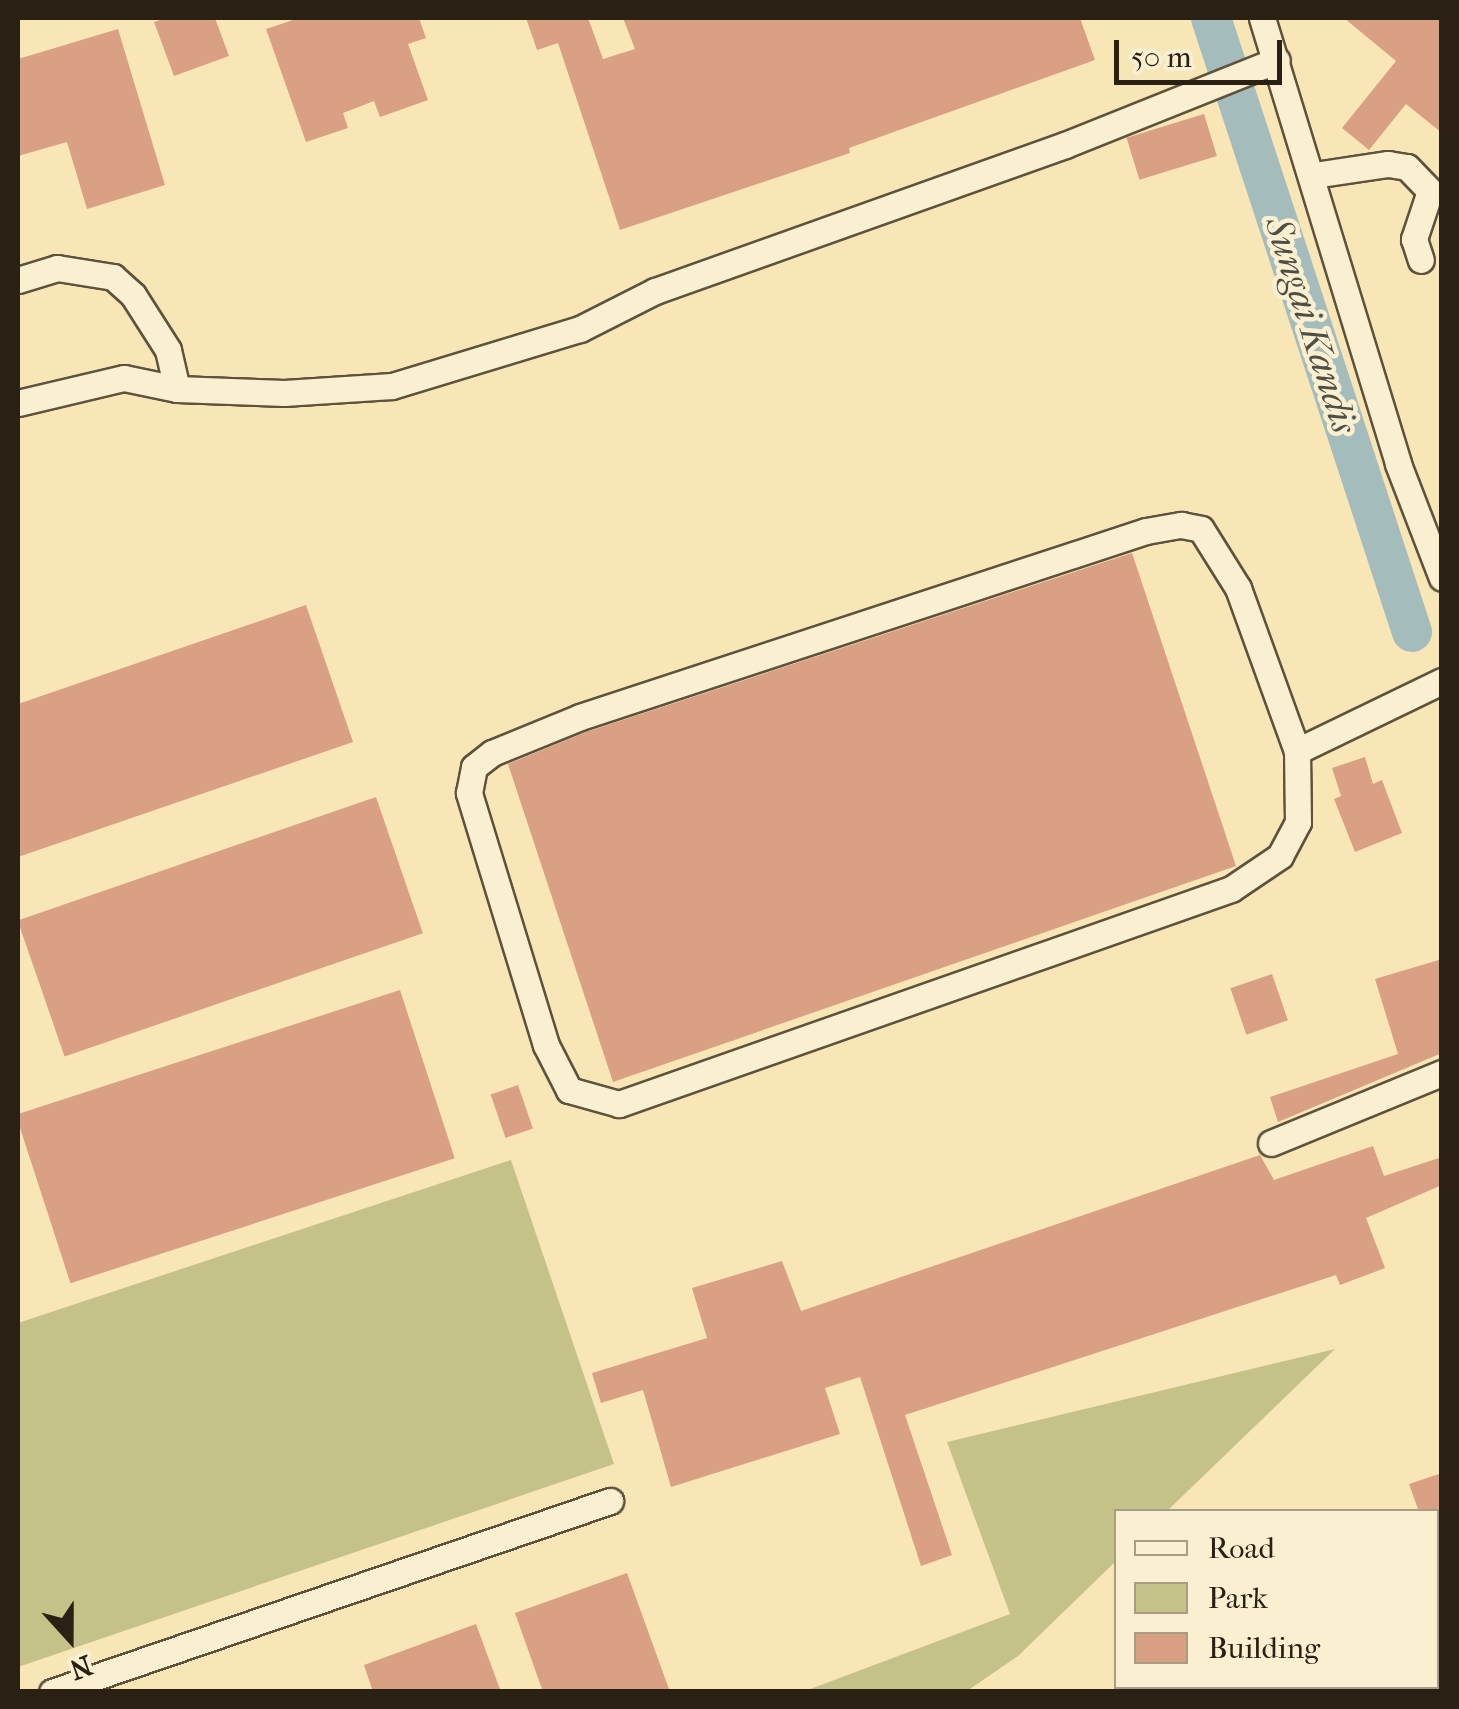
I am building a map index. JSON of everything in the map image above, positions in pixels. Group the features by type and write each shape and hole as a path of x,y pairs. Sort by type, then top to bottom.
{"street":[{"path":"1262,18 1265,64 1314,175 1398,464 1442,578"},
{"path":"18,403 124,378 177,389 284,393 392,386 580,329 655,290 1065,144 1265,64"},
{"path":"1314,175 1388,164 1407,168 1430,192 1414,239 1422,260"},
{"path":"18,280 56,268 113,278 133,294 168,350 177,389"},
{"path":"1181,526 1201,529 1238,588 1296,751 1300,796 1292,839 1259,874 1231,889 608,1105 568,1090 558,1075 468,779 492,752 580,717 1146,530 1181,526"},
{"path":"1296,751 1442,681"},
{"path":"1271,1143 1440,1079"},
{"path":"52,1692 610,1501"},
{"path":"1424,1692 1442,1690"}],"green space":[{"path":"511,1160 614,1464 18,1667 18,1323"},
{"path":"1335,1349 1169,1509 1114,1509 1114,1563 1018,1656 967,1691 805,1691 1010,1614 947,1442"}],"building":[{"path":"166,18 215,18 229,56 174,76 154,22"},
{"path":"299,18 419,18 426,38 408,44 428,100 380,117 374,101 343,113 348,128 306,142 266,29"},
{"path":"526,18 588,18 603,59 635,49 623,18 1080,18 1095,60 849,148 850,153 620,230 558,43 537,50"},
{"path":"1344,18 1442,18 1442,133 1406,104 1369,150 1342,128 1396,61"},
{"path":"118,29 165,185 87,209 67,142 18,156 18,59"},
{"path":"1204,114 1217,156 1139,180 1127,138"},
{"path":"1132,553 1236,866 613,1082 508,764 586,732"},
{"path":"306,605 353,742 18,857 18,704"},
{"path":"1365,757 1373,784 1382,780 1402,833 1355,852 1334,799 1341,796 1332,768"},
{"path":"376,797 423,933 65,1057 18,920"},
{"path":"1442,959 1442,1053 1278,1122 1270,1097 1398,1054 1375,979"},
{"path":"1272,974 1288,1020 1246,1035 1230,988"},
{"path":"400,990 455,1158 70,1283 18,1114"},
{"path":"518,1085 533,1128 506,1138 491,1094"},
{"path":"1373,1146 1384,1176 1442,1157 1442,1185 1366,1218 1385,1268 1340,1285 1336,1275 905,1415 952,1555 921,1566 860,1377 825,1388 840,1434 671,1487 643,1390 601,1403 592,1373 707,1338 692,1288 782,1261 801,1311 1260,1155 1274,1180"},
{"path":"1442,1473 1442,1512 1418,1509 1409,1484"},
{"path":"627,1573 670,1692 543,1692 515,1613"},
{"path":"476,1624 501,1692 373,1692 364,1665"}],"waterway":[{"name":"Sungai Kandis","path":"1211,18 1412,632"}]}
